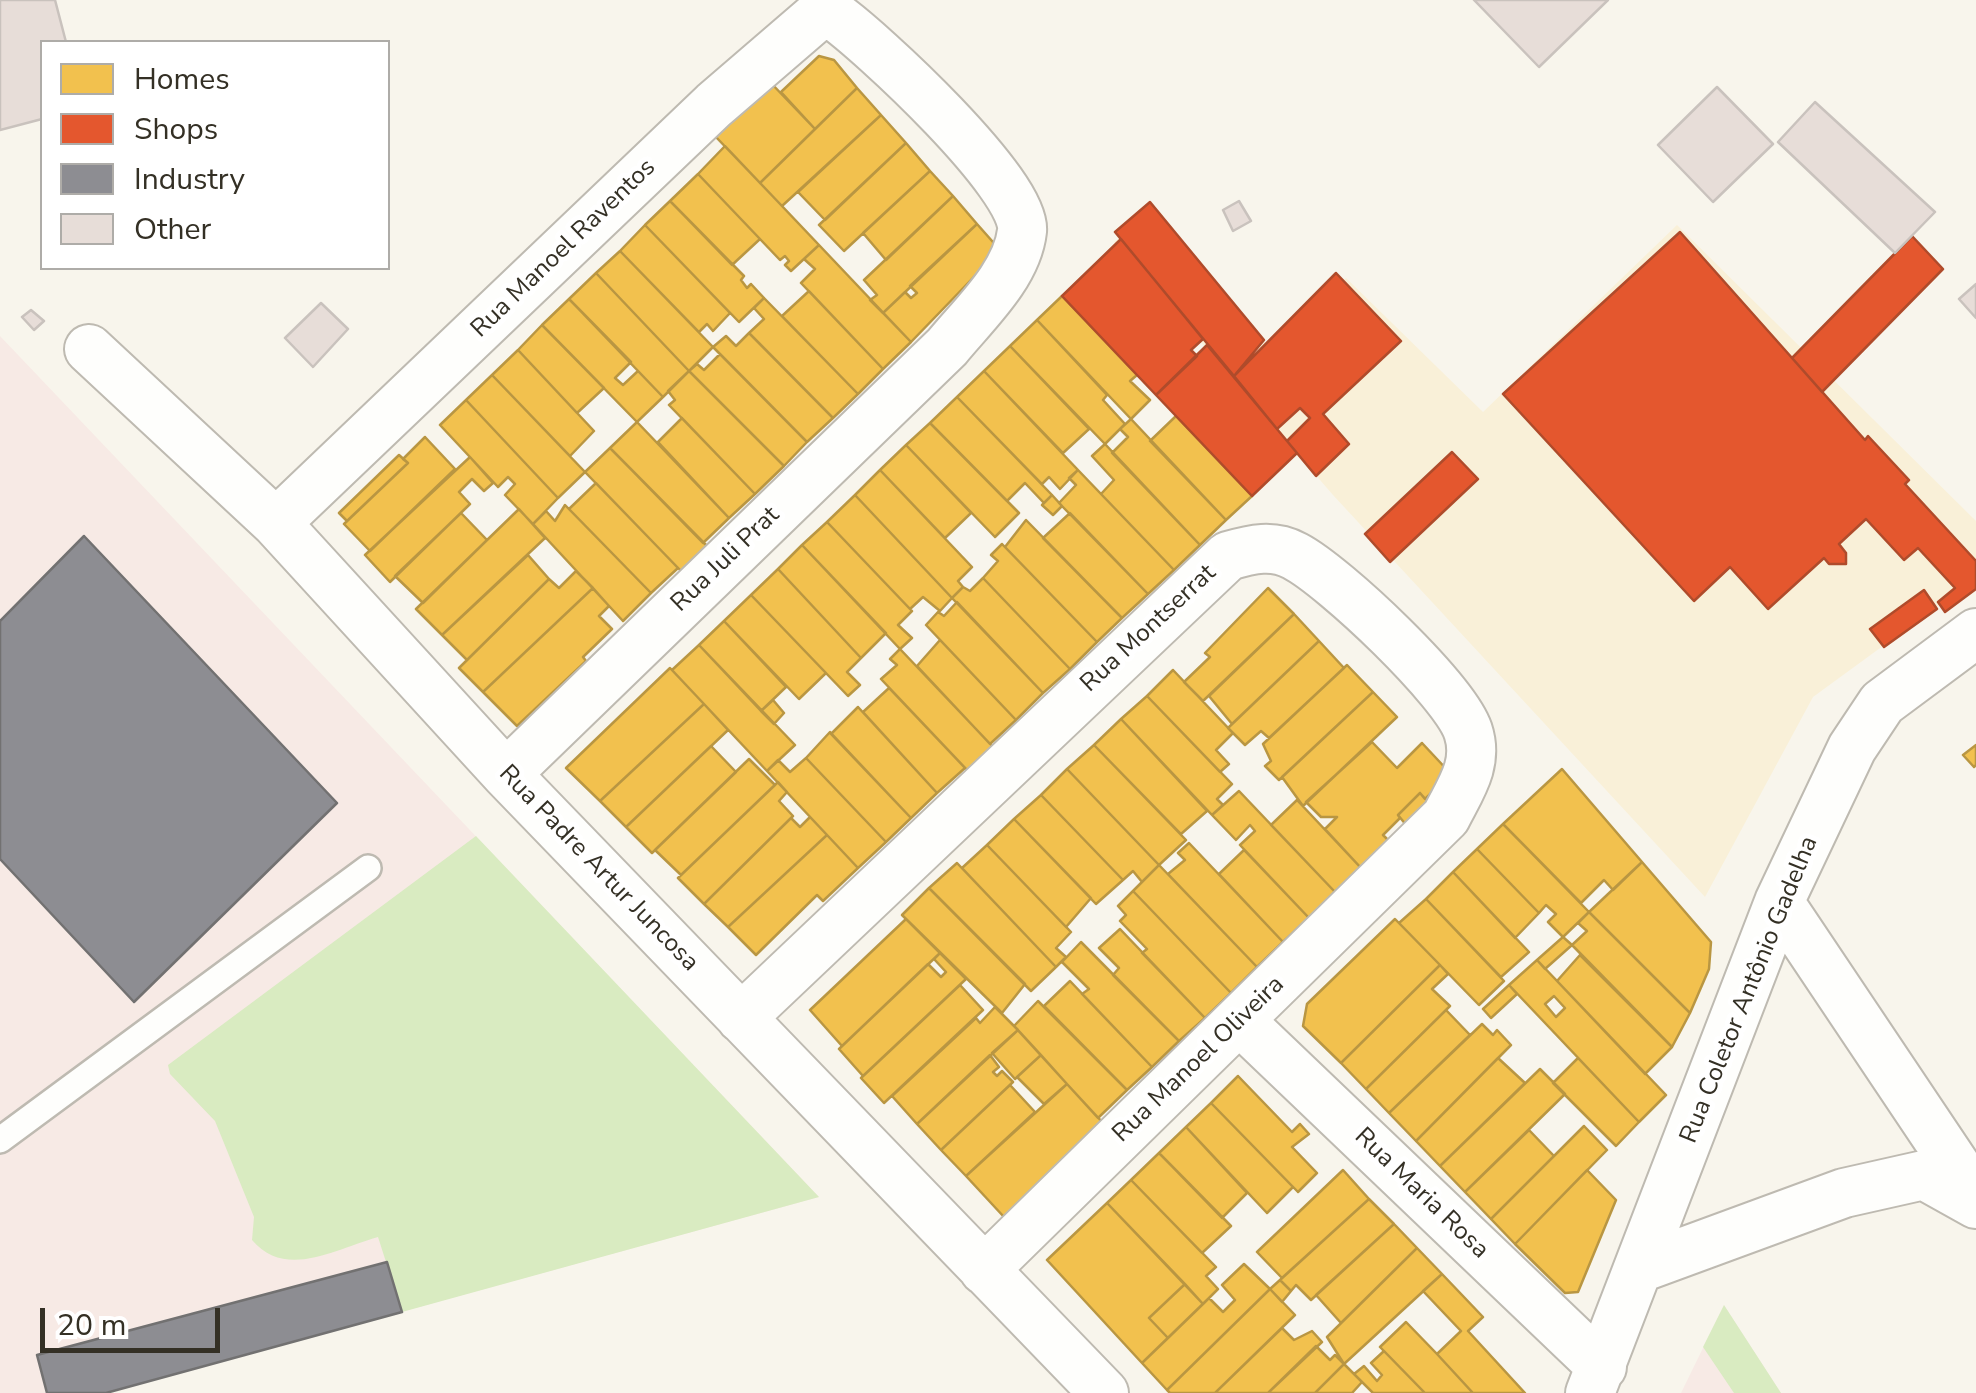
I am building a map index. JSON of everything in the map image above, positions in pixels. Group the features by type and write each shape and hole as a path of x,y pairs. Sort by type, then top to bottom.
{"street":[{"name":"Rua Manoel Raventos","path":"276,523 802,26 832,14 865,36"},
{"name":"Rua Juli Prat","path":"506,774 947,346 1002,280 1023,230 1016,204 996,173 865,36"},
{"name":"Rua Padre Artur Juncosa","path":"89,350 276,523 506,774 1104,1393"},
{"name":"Rua Montserrat","path":"742,1018 1193,584 1228,556 1260,547 1293,555 1328,579 1449,697 1468,732 1472,768 1446,817 1414,850"},
{"name":"Rua Coletor Antônio Gadelha","path":"1596,1380 1779,902 1852,748 1882,703 1976,633"},
{"name":"Rua Manoel Oliveira","path":"984,1270 1414,850"},
{"path":"1779,902 1976,1196"},
{"name":"Rua Maria Rosa","path":"1240,1020 1596,1380"},
{"path":"1640,1268 1844,1193 1924,1175 1976,1204"}],"lane":[{"path":"0,1140 368,868"}],"shaded area":[{"path":"1151,212 1270,348 1346,278 1483,412 1677,225 1976,521 1976,578 1813,697 1705,897 1333,495 1114,242"},
{"path":"0,336 819,1197 106,1393 0,1393"},
{"path":"1724,1305 1781,1393 1681,1393"}],"green space":[{"path":"476,836 819,1197 402,1312 378,1237 328,1254 295,1260 265,1252 252,1240 254,1217 215,1121 170,1074 168,1065"},
{"path":"1724,1305 1781,1393 1734,1393 1703,1347"}],"building: Homes":[{"path":"819,56 834,60 857,88 815,129 781,92"},
{"path":"770,82 815,129 760,183 715,136"},
{"path":"857,88 881,115 782,206 760,183"},
{"path":"881,115 906,143 825,220 798,192"},
{"path":"906,143 930,171 844,251 819,225"},
{"path":"725,146 819,245 791,271 785,265 789,261 785,256 780,260 698,174"},
{"path":"930,171 953,196 886,260 863,233"},
{"path":"698,174 760,239 732,265 670,201"},
{"path":"953,196 977,224 883,313 870,300 877,295 864,280"},
{"path":"670,201 744,276 741,280 747,288 751,284 764,298 739,322 645,225"},
{"path":"977,224 1000,250 911,342 883,313 905,292 911,298 917,293 910,286"},
{"path":"645,225 730,313 713,331 707,324 699,332 620,251"},
{"path":"819,245 911,342 883,369 801,283 815,269 804,259"},
{"path":"620,251 713,347 689,371 596,273"},
{"path":"596,273 689,371 663,397 569,299"},
{"path":"809,291 883,369 858,394 782,316"},
{"path":"1062,296 1137,375 1130,381 1150,400 1131,419 1037,320"},
{"path":"764,298 858,394 833,418 749,333 764,319 754,308"},
{"path":"569,299 631,362 615,378 623,385 638,371 663,397 637,422 542,325"},
{"path":"1037,320 1107,395 1103,400 1125,424 1105,444 1010,346"},
{"path":"542,325 604,388 577,413 518,350"},
{"path":"749,333 833,418 807,442 713,347 726,336 736,346"},
{"path":"1010,346 1089,429 1063,453 984,371"},
{"path":"518,350 594,431 570,456 492,375"},
{"path":"720,354 807,442 784,466 689,371 697,364 704,370"},
{"path":"689,371 784,466 755,494 669,405 675,400 668,391"},
{"path":"984,371 1078,470 1060,489 1049,477 1042,484 957,397"},
{"path":"492,375 585,472 558,498 466,400"},
{"path":"957,397 1052,495 1044,503 1025,483 1007,501 930,423"},
{"path":"466,400 558,498 533,524 505,495 515,484 508,477 498,487 440,425"},
{"path":"1176,416 1252,496 1226,520 1150,441"},
{"path":"682,418 755,494 729,518 658,442"},
{"path":"1131,419 1226,520 1200,545 1112,453 1128,437 1120,429"},
{"path":"637,422 729,518 703,543 610,448"},
{"path":"930,423 1019,513 995,537 906,445"},
{"path":"425,437 455,469 370,551 344,524 408,463 403,459"},
{"path":"1105,444 1200,545 1174,570 1101,494 1114,480 1092,456"},
{"path":"906,445 971,513 945,538 880,470"},
{"path":"610,448 708,547 682,572 585,472"},
{"path":"399,455 408,463 347,521 339,513"},
{"path":"470,457 493,483 484,491 472,479 459,492 470,504 390,582 365,555"},
{"path":"880,470 972,567 958,581 963,587 952,598 855,495"},
{"path":"1078,470 1174,570 1148,594 1059,503 1076,485 1069,478"},
{"path":"596,483 678,568 651,593 569,509"},
{"path":"855,495 952,598 940,611 923,597 910,609 827,522"},
{"path":"1052,495 1062,506 1053,515 1042,505"},
{"path":"565,505 651,593 623,621 533,524 546,511 555,521"},
{"path":"519,509 545,538 442,635 416,609"},
{"path":"461,513 487,540 423,603 395,576"},
{"path":"1070,513 1148,594 1122,618 1043,538"},
{"path":"1026,520 1122,618 1097,642 1005,547"},
{"path":"827,522 912,611 898,625 912,638 900,649 802,545"},
{"path":"1002,544 1097,642 1070,669 983,578 998,561 991,555"},
{"path":"802,545 886,633 861,658 778,569"},
{"path":"528,555 549,579 467,660 442,635"},
{"path":"778,569 861,658 847,672 860,685 848,696 751,595"},
{"path":"576,571 593,588 483,692 459,668 549,579 559,588"},
{"path":"983,578 1070,669 1043,693 952,598 963,587 970,591"},
{"path":"593,588 609,606 599,616 612,629 583,657 586,661 517,726 483,692"},
{"path":"1268,588 1294,614 1203,701 1184,682 1210,657 1205,653"},
{"path":"751,595 826,673 799,699 724,621"},
{"path":"957,602 1043,693 1016,720 926,625 938,612 944,616"},
{"path":"1294,614 1319,641 1232,724 1209,696"},
{"path":"724,621 786,687 761,711 699,645"},
{"path":"940,640 1016,720 990,744 917,666"},
{"path":"1319,641 1344,668 1269,738 1261,731 1245,745 1228,728"},
{"path":"699,645 795,745 767,771 672,670"},
{"path":"900,649 995,749 970,773 881,679 897,665 890,659"},
{"path":"1347,665 1373,692 1279,780 1265,766 1271,761 1263,744"},
{"path":"670,668 704,704 600,801 566,768"},
{"path":"1173,670 1233,733 1216,750 1229,764 1220,772 1147,696"},
{"path":"889,688 965,768 937,793 863,712"},
{"path":"1373,692 1397,717 1303,806 1282,777"},
{"path":"1147,696 1232,784 1217,799 1223,805 1212,815 1121,719"},
{"path":"773,700 784,713 774,724 761,711"},
{"path":"704,704 728,730 626,827 600,801"},
{"path":"858,707 937,793 911,818 831,734"},
{"path":"1121,719 1207,811 1181,834 1094,745"},
{"path":"830,732 911,818 886,842 806,758"},
{"path":"1372,742 1397,768 1422,743 1451,774 1425,799 1420,793 1398,815 1400,818 1383,835 1390,842 1362,869 1325,829 1337,817 1321,817 1306,802"},
{"path":"1094,745 1186,840 1159,865 1067,769"},
{"path":"1976,745 1976,765 1974,767 1963,755"},
{"path":"711,746 736,772 652,853 626,827"},
{"path":"806,758 886,842 858,868 767,771 778,760 790,772"},
{"path":"749,759 775,785 681,875 655,850"},
{"path":"1067,769 1159,865 1142,882 1133,871 1123,880 1041,795"},
{"path":"1562,769 1642,862 1613,890 1604,880 1581,903 1503,824"},
{"path":"778,782 787,792 779,801 793,816 704,904 678,878"},
{"path":"1239,791 1335,892 1309,918 1240,845 1255,831 1250,825 1236,840 1212,815"},
{"path":"1420,793 1429,803 1407,826 1398,815"},
{"path":"1041,795 1123,880 1096,904 1014,819"},
{"path":"1297,800 1361,868 1335,892 1271,825"},
{"path":"810,817 827,835 728,927 704,904 791,818 800,827"},
{"path":"1014,819 1091,898 1066,927 987,845"},
{"path":"1503,824 1589,912 1563,937 1548,922 1556,914 1546,905 1539,913 1477,849"},
{"path":"827,835 858,868 823,901 817,895 756,955 728,927"},
{"path":"1189,843 1283,942 1257,967 1168,874 1185,860 1178,853"},
{"path":"987,845 1071,932 1056,948 1066,957 1056,967 962,868"},
{"path":"1477,849 1539,913 1515,938 1453,872"},
{"path":"1244,850 1309,918 1283,942 1219,874"},
{"path":"1642,862 1711,942 1709,969 1690,1013 1589,912"},
{"path":"957,863 1056,967 1031,991 929,888"},
{"path":"1159,865 1257,967 1231,993 1133,891"},
{"path":"1453,872 1529,952 1501,977 1426,899"},
{"path":"929,888 1025,984 1002,1013 902,915"},
{"path":"1133,891 1231,993 1205,1018 1142,953 1147,949 1120,921 1126,915 1118,906"},
{"path":"1426,899 1504,981 1479,1005 1399,923"},
{"path":"1589,912 1690,1013 1672,1047 1572,945 1587,931 1578,923"},
{"path":"906,919 940,953 842,1046 810,1010"},
{"path":"1395,919 1440,965 1341,1063 1303,1026 1307,1004"},
{"path":"1120,929 1205,1018 1179,1041 1113,975 1119,968 1099,948"},
{"path":"1563,937 1572,945 1545,969 1537,960"},
{"path":"1081,942 1179,1041 1152,1067 1082,994 1089,989 1062,962"},
{"path":"940,953 966,979 863,1076 839,1049 928,964 941,977 946,972 934,959"},
{"path":"1580,955 1672,1047 1645,1074 1557,981"},
{"path":"1537,960 1666,1095 1639,1122 1509,985","holes":["1554,996 1565,1008 1556,1017 1545,1004"]},
{"path":"1440,965 1448,974 1432,989 1450,1006 1366,1089 1341,1063"},
{"path":"1070,981 1152,1067 1127,1090 1044,1006"},
{"path":"960,985 983,1010 884,1103 861,1078"},
{"path":"1509,985 1517,994 1491,1018 1483,1009"},
{"path":"1038,1001 1127,1090 1098,1118 1014,1026"},
{"path":"995,1007 1018,1030 917,1124 892,1096 976,1018 980,1023"},
{"path":"1446,1010 1470,1035 1389,1113 1366,1089"},
{"path":"1482,1024 1493,1035 1497,1030 1511,1045 1416,1141 1389,1113"},
{"path":"1018,1030 1041,1055 1015,1079 992,1053"},
{"path":"990,1055 999,1067 993,1072 997,1076 1002,1071 1013,1082 941,1150 917,1124"},
{"path":"1041,1055 1067,1084 1044,1104 1017,1077"},
{"path":"1498,1058 1525,1083 1440,1166 1416,1141"},
{"path":"1578,1058 1639,1122 1616,1146 1553,1083"},
{"path":"1540,1069 1565,1094 1465,1192 1440,1166"},
{"path":"1238,1076 1292,1132 1300,1124 1309,1134 1292,1147 1317,1173 1298,1192 1211,1103"},
{"path":"1067,1084 1104,1124 1004,1217 966,1176"},
{"path":"1010,1085 1035,1112 966,1176 941,1150"},
{"path":"1211,1103 1293,1187 1267,1213 1186,1127"},
{"path":"1584,1126 1607,1150 1515,1244 1491,1219"},
{"path":"1186,1127 1247,1193 1222,1218 1159,1153"},
{"path":"1529,1130 1554,1156 1491,1219 1465,1192"},
{"path":"1159,1153 1231,1226 1202,1253 1131,1180"},
{"path":"1343,1170 1369,1199 1282,1278 1257,1252"},
{"path":"1587,1170 1616,1200 1578,1292 1565,1293 1515,1244"},
{"path":"1131,1180 1216,1267 1206,1276 1218,1289 1203,1304 1107,1203"},
{"path":"1369,1199 1394,1224 1311,1300 1296,1285 1291,1291 1280,1280"},
{"path":"1107,1203 1185,1284 1149,1318 1168,1338 1142,1363 1047,1260"},
{"path":"1394,1224 1417,1248 1341,1323 1316,1295"},
{"path":"1417,1248 1442,1274 1344,1364 1327,1337"},
{"path":"1244,1264 1270,1289 1167,1390 1142,1363 1209,1298 1223,1312 1235,1300 1222,1285"},
{"path":"1442,1274 1483,1317 1468,1331 1525,1393 1473,1393 1437,1354 1461,1331 1423,1291"},
{"path":"1280,1280 1291,1291 1282,1302 1270,1289"},
{"path":"1185,1284 1203,1304 1168,1338 1149,1318"},
{"path":"1270,1289 1295,1315 1215,1393 1170,1393 1167,1390"},
{"path":"1406,1322 1473,1393 1425,1393 1380,1347"},
{"path":"1282,1328 1294,1340 1312,1331 1322,1342 1268,1393 1215,1393"},
{"path":"1316,1346 1330,1360 1335,1355 1344,1364 1315,1393 1268,1393"},
{"path":"1384,1351 1425,1393 1373,1393 1354,1374 1364,1366 1377,1381 1382,1375 1371,1363"},
{"path":"1344,1364 1362,1382 1352,1393 1315,1393"}],"building: Shops":[{"path":"1150,202 1264,340 1234,376 1115,232"},
{"path":"1680,232 1865,440 1868,436 1909,480 1905,484 1976,561 1976,589 1945,612 1938,602 1955,588 1918,548 1904,560 1866,519 1839,544 1846,553 1846,564 1829,564 1824,558 1768,609 1730,567 1694,601 1503,394"},
{"path":"1912,236 1943,269 1822,392 1792,358"},
{"path":"1121,239 1203,339 1191,350 1197,356 1156,395 1062,296"},
{"path":"1336,273 1401,341 1323,414 1349,444 1316,476 1287,441 1310,418 1300,408 1277,429 1234,376"},
{"path":"1207,345 1297,453 1252,496 1156,395"},
{"path":"1452,452 1478,479 1390,562 1365,534"},
{"path":"1924,590 1937,609 1884,647 1870,629"}],"building: Industry":[{"path":"84,536 337,803 134,1002 0,859 0,621"},
{"path":"387,1262 402,1312 106,1393 47,1393 37,1355"}],"building: Other":[{"path":"0,0 55,0 65,40 40,40 40,120 0,130"},
{"path":"1474,0 1608,0 1539,67"},
{"path":"1717,87 1773,144 1713,202 1658,145"},
{"path":"1815,102 1935,212 1895,253 1778,142"},
{"path":"1239,201 1251,221 1233,231 1223,210"},
{"path":"1976,284 1976,318 1959,299"},
{"path":"321,303 348,329 313,367 285,338"},
{"path":"31,310 44,321 34,330 22,317"}]}
